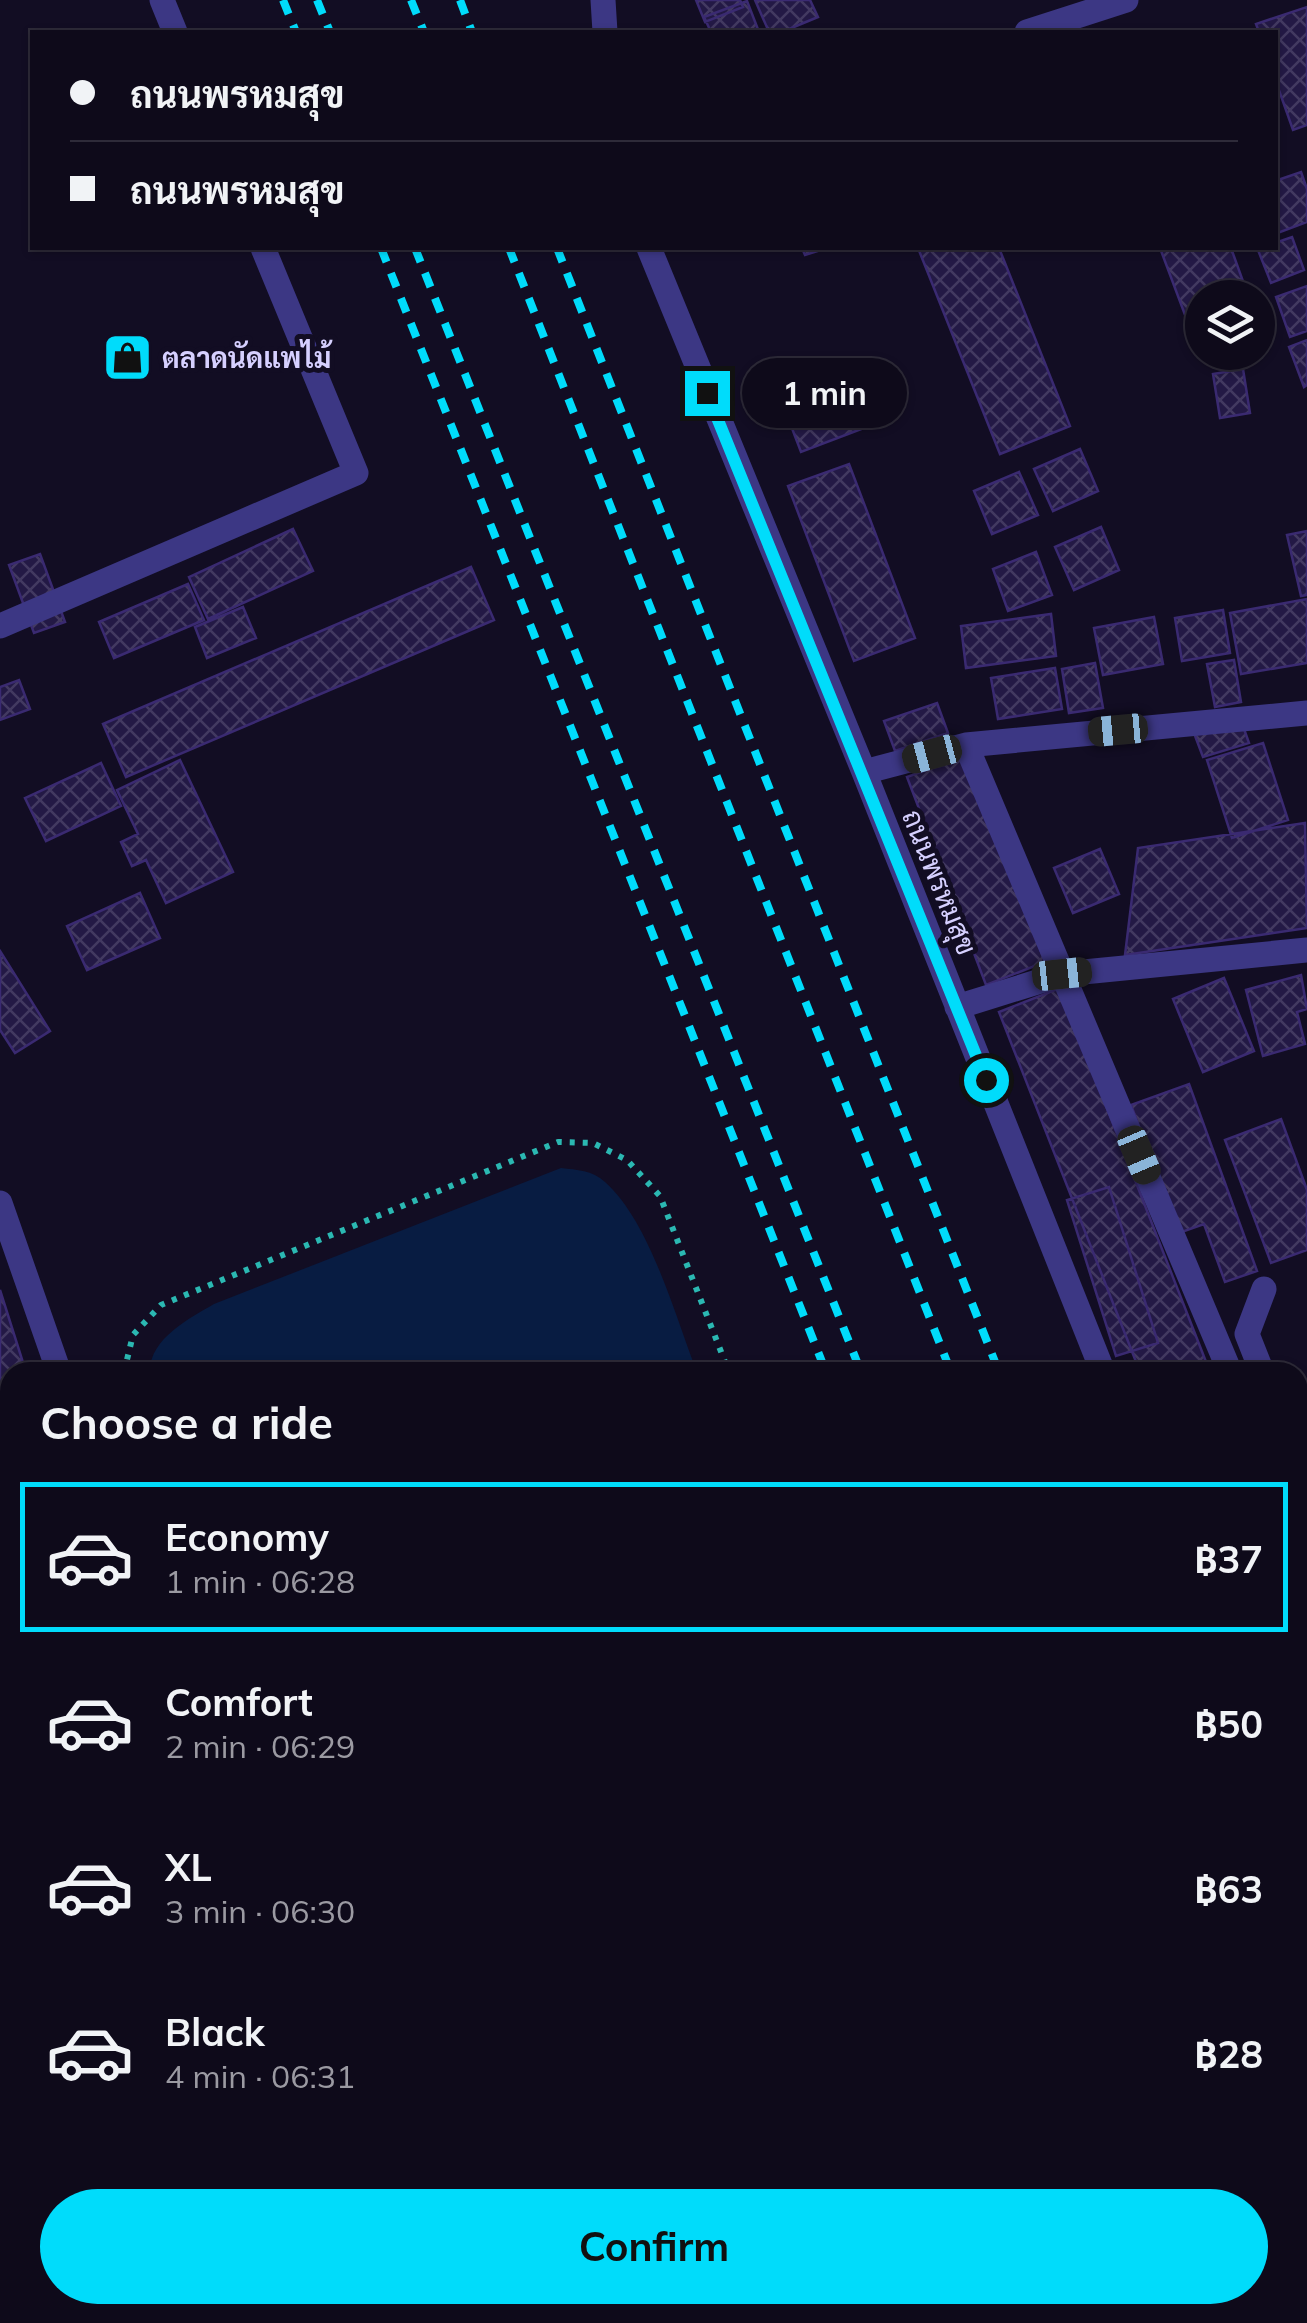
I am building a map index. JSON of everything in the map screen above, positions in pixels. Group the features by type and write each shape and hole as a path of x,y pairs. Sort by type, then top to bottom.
{"street":[{"path":"162,0 174,30"},
{"path":"603,0 604,30"},
{"path":"1032,30 1096,4 1126,0"},
{"path":"0,626 356,473 264,250"},
{"name":"ถนนพรหมสุข","path":"650,250 864,772 1099,1362"},
{"path":"864,772 966,744 1307,712"},
{"path":"966,744 1226,1362"},
{"path":"957,1007 1062,974 1307,950"},
{"path":"0,1202 56,1362"},
{"path":"1258,1362 1247,1334 1264,1289"}],"path":[{"path":"126,1362 132,1335 161,1305 558,1142 593,1143 627,1160 660,1196 725,1362"}],"water":[{"path":"561,1168 600,1178 621,1199 660,1271 693,1362 151,1362 163,1340 214,1304"}],"building":[{"path":"696,0 740,0 743,7 705,22"},
{"path":"755,0 810,0 818,17 787,30 768,30"},
{"path":"747,1 758,30 710,30 704,17"},
{"path":"1307,7 1307,125 1293,130 1278,88 1278,30 1258,30 1256,24"},
{"path":"1301,172 1307,189 1307,222 1278,233 1278,180"},
{"path":"1292,237 1304,270 1270,280 1258,250 1278,250 1278,242"},
{"path":"919,250 1000,250 1070,426 1000,454"},
{"path":"1161,250 1232,250 1243,280 1185,280 1185,315"},
{"path":"1307,286 1307,331 1290,337 1276,297"},
{"path":"1307,340 1307,385 1304,387 1289,347"},
{"path":"841,366 864,428 801,452 777,389"},
{"path":"1243,370 1250,413 1220,418 1213,374"},
{"path":"1080,449 1098,491 1053,511 1034,469"},
{"path":"849,464 915,638 854,661 788,486"},
{"path":"1019,472 1038,515 992,534 974,491"},
{"path":"1101,527 1119,570 1074,590 1055,547"},
{"path":"293,529 313,571 208,619 189,577"},
{"path":"1307,531 1307,595 1301,596 1287,535"},
{"path":"1036,552 1052,595 1008,611 993,569"},
{"path":"40,554 65,622 34,633 9,565"},
{"path":"471,567 494,620 126,777 103,724"},
{"path":"188,584 204,620 114,658 99,622"},
{"path":"1307,599 1307,663 1241,674 1230,613"},
{"path":"243,607 256,638 207,658 195,627"},
{"path":"1223,610 1230,653 1182,661 1175,618"},
{"path":"1051,614 1056,656 966,668 961,626"},
{"path":"1154,617 1163,664 1103,675 1094,628"},
{"path":"1234,660 1241,702 1215,707 1207,664"},
{"path":"1095,663 1103,708 1069,713 1062,669"},
{"path":"1055,668 1062,709 998,719 991,678"},
{"path":"19,680 30,709 0,720 0,687"},
{"path":"937,703 948,733 895,751 884,721"},
{"path":"1244,729 1249,743 1203,757 1194,733"},
{"path":"1263,743 1288,820 1232,838 1207,760"},
{"path":"967,755 1045,962 986,985 907,777"},
{"path":"180,760 233,872 166,903 146,860 132,866 121,842 138,834 117,790"},
{"path":"101,763 121,806 46,841 25,798"},
{"path":"1305,823 1307,928 1125,955 1138,848"},
{"path":"1100,849 1119,894 1073,913 1054,868"},
{"path":"140,893 160,938 87,970 67,926"},
{"path":"0,951 50,1031 15,1053 0,1030"},
{"path":"1301,975 1307,1009 1297,1012 1305,1044 1263,1056 1246,990"},
{"path":"1224,978 1254,1051 1203,1072 1173,999"},
{"path":"1060,988 1206,1362 1136,1362 999,1012"},
{"path":"1189,1084 1257,1271 1225,1282 1204,1224 1179,1233 1131,1105"},
{"path":"1281,1119 1307,1190 1307,1250 1271,1263 1225,1140"},
{"path":"1109,1187 1158,1343 1116,1356 1067,1200"},
{"path":"0,1290 23,1362 0,1362"}],"railway":[{"path":"283,0 295,30"},
{"path":"317,0 329,30"},
{"path":"411,0 423,30"},
{"path":"460,0 471,30"},
{"path":"382,250 822,1362"},
{"path":"416,250 857,1362"},
{"path":"510,250 947,1362"},
{"path":"558,250 995,1362"}],"place":[{"name":"ตลาดนัดแพไม้","path":"127,357"}],"route":[{"path":"707,393 986,1080"}]}
